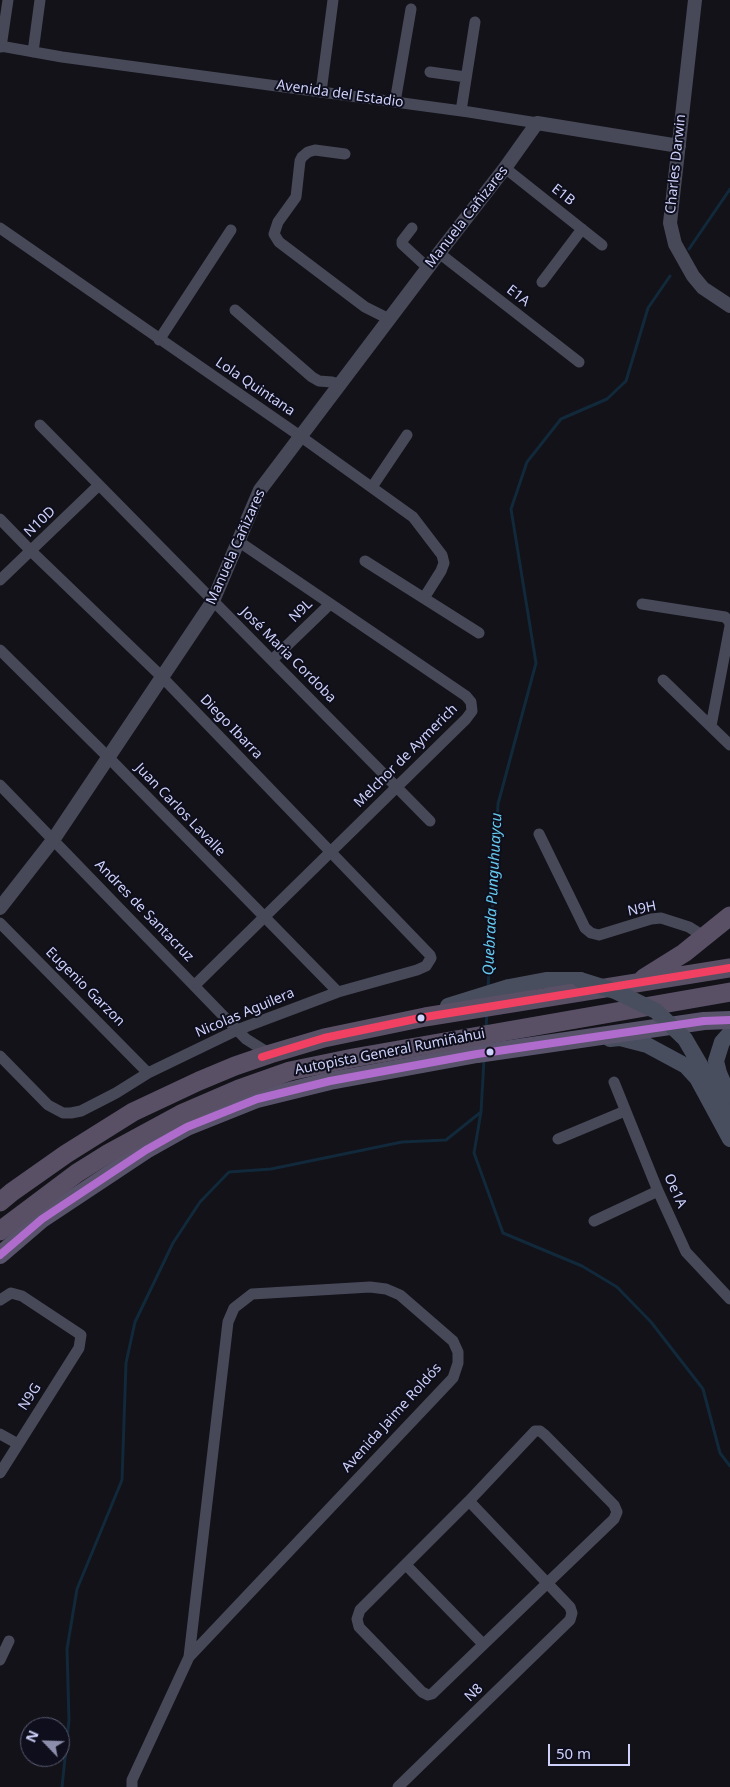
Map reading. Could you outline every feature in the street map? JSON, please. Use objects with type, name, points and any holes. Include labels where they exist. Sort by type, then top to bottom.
[{"type":"highway","points":[[637,982],[684,953],[730,916]]},
{"type":"highway","name":"Autopista General Rumiñahui","points":[[0,1202],[66,1154],[132,1112],[235,1066],[270,1054],[324,1038],[425,1017],[730,968]]},
{"type":"highway","name":"Autopista General Rumiñahui","points":[[0,1231],[77,1173],[108,1153],[181,1114],[239,1089],[290,1071],[352,1058],[485,1044],[730,992]]},
{"type":"main road","points":[[369,1028],[509,987],[546,980],[580,980],[615,990],[656,1011],[685,1039],[712,1085],[730,1124]]},
{"type":"main road","points":[[509,1049],[730,1020]]},
{"type":"main road","points":[[730,1033],[722,1042],[716,1061],[730,1098]]},
{"type":"main road","points":[[0,1255],[42,1219],[146,1150],[187,1127],[256,1099],[485,1044],[509,1049],[620,1038],[647,1045],[686,1066],[697,1078],[730,1139]]},
{"type":"street","points":[[0,46],[8,0]]},
{"type":"street","points":[[33,52],[40,0]]},
{"type":"street","points":[[321,92],[333,0]]},
{"type":"street","name":"Charles Darwin","points":[[695,0],[670,223],[675,244],[693,276],[704,288],[730,306]]},
{"type":"street","points":[[395,102],[412,9]]},
{"type":"street","points":[[461,111],[475,22]]},
{"type":"street","name":"Avenida del Estadio","points":[[0,46],[461,111],[679,146]]},
{"type":"street","points":[[430,72],[466,77]]},
{"type":"street","name":"Manuela Cañizares","points":[[0,908],[53,840],[214,601],[260,490],[505,168],[537,123]]},
{"type":"street","points":[[345,154],[315,150],[308,152],[302,157],[296,197],[278,222],[274,234],[279,242],[365,307],[389,319]]},
{"type":"street","name":"E1B","points":[[505,168],[602,245]]},
{"type":"street","name":"Lola Quintana","points":[[0,228],[300,436],[413,517],[442,555],[444,563],[424,598]]},
{"type":"street","points":[[412,228],[402,241],[402,244],[428,268]]},
{"type":"street","points":[[542,282],[582,229]]},
{"type":"street","points":[[159,340],[231,230]]},
{"type":"street","name":"E1A","points":[[439,253],[579,362]]},
{"type":"street","points":[[235,310],[312,377],[319,381],[339,384]]},
{"type":"street","name":"José Maria Cordoba","points":[[40,425],[430,821]]},
{"type":"street","points":[[372,487],[407,435]]},
{"type":"street","name":"N10D","points":[[0,580],[100,485]]},
{"type":"street","name":"Diego Ibarra","points":[[0,519],[162,677],[430,955],[429,962]]},
{"type":"street","name":"Melchor de Aymerich","points":[[195,985],[398,787],[470,715],[472,709],[471,702],[458,690],[238,541]]},
{"type":"street","points":[[365,561],[479,633]]},
{"type":"street","name":"N9L","points":[[272,660],[330,604]]},
{"type":"street","points":[[642,604],[725,617],[730,623],[711,726]]},
{"type":"street","name":"Juan Carlos Lavalle","points":[[0,650],[109,758],[338,992]]},
{"type":"street","points":[[663,680],[730,744]]},
{"type":"street","name":"Andres de Santacruz","points":[[0,785],[246,1039],[270,1054]]},
{"type":"street","name":"N9H","points":[[539,834],[585,928],[591,933],[599,935],[651,919],[661,918],[689,927],[704,937]]},
{"type":"street","name":"Eugenio Garzon","points":[[0,923],[148,1073]]},
{"type":"street","name":"Nicolas Aguilera","points":[[0,1056],[52,1107],[63,1113],[81,1111],[116,1093],[148,1073],[237,1030],[338,992],[417,970],[426,966],[429,962]]},
{"type":"street","name":"Oe1A","points":[[614,1082],[658,1191],[686,1252],[730,1299]]},
{"type":"street","points":[[558,1139],[625,1111]]},
{"type":"street","points":[[594,1220],[658,1191]]},
{"type":"street","name":"Avenida Jaime Roldós","points":[[132,1787],[132,1780],[189,1657],[228,1322],[234,1308],[252,1294],[370,1287],[386,1289],[400,1295],[453,1341],[458,1352],[458,1363],[453,1378],[189,1657]]},
{"type":"street","name":"N9G","points":[[0,1300],[11,1293],[22,1296],[81,1335],[80,1348],[0,1473]]},
{"type":"street","points":[[535,1431],[540,1431],[545,1435],[614,1505],[617,1512],[614,1518],[548,1582],[432,1694],[428,1695],[422,1692],[359,1626],[357,1618],[360,1610],[406,1565],[470,1501],[535,1431]]},
{"type":"street","points":[[0,1434],[18,1444]]},
{"type":"street","points":[[470,1501],[548,1582]]},
{"type":"street","points":[[406,1565],[483,1644]]},
{"type":"street","name":"N8","points":[[398,1787],[570,1620],[572,1614],[570,1607],[548,1582]]},
{"type":"street","points":[[0,1660],[9,1641]]},
{"type":"waterway","name":"Quebrada Punguhuaycu","points":[[689,249],[730,189]]},
{"type":"waterway","name":"Quebrada Punguhuaycu","points":[[488,989],[498,804],[536,663],[511,509],[527,462],[561,419],[607,399],[626,381],[648,308],[670,276]]},
{"type":"waterway","name":"Quebrada Punguhuaycu","points":[[486,1029],[487,1012]]},
{"type":"waterway","name":"Quebrada Punguhuaycu","points":[[484,1060],[481,1112],[474,1153],[503,1233],[582,1266],[617,1287],[651,1322],[703,1389],[720,1453],[730,1466]]},
{"type":"waterway","points":[[62,1787],[69,1720],[67,1649],[77,1589],[122,1480],[126,1363],[135,1322],[173,1243],[200,1202],[229,1172],[271,1169],[402,1142],[446,1140],[481,1112]]},
{"type":"transit line","points":[[262,1057],[324,1038],[425,1017],[730,968]]},
{"type":"transit line","points":[[0,1255],[42,1219],[146,1150],[187,1127],[257,1099],[330,1081],[477,1054],[704,1021],[730,1020]]}]
